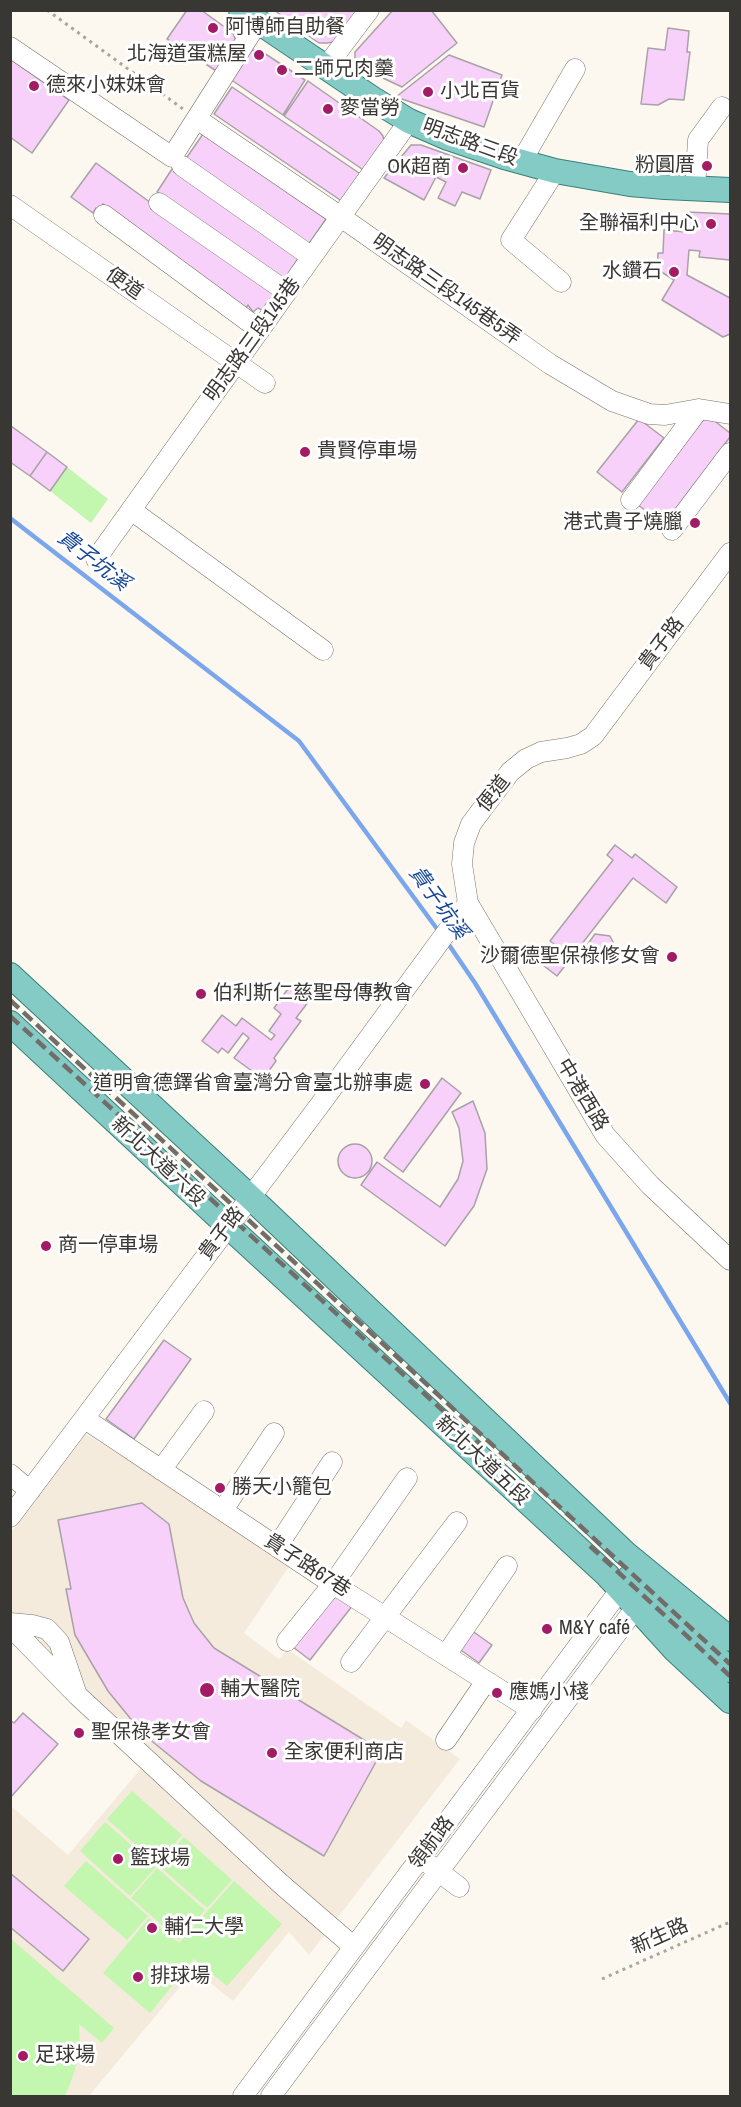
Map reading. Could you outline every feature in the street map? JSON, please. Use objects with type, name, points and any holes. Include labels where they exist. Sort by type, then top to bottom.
[{"type":"main road","name":"明志路三段","points":[[250,16],[409,121],[448,138],[555,171],[630,184],[730,190]]},
{"type":"main road","name":"新北大道六段","points":[[10,975],[250,1197]]},
{"type":"main road","name":"新北大道六段","points":[[10,1023],[228,1226]]},
{"type":"main road","name":"新北大道五段","points":[[250,1197],[625,1553],[730,1639]]},
{"type":"main road","name":"新北大道五段","points":[[228,1226],[623,1587],[730,1670]]},
{"type":"main road","points":[[623,1587],[625,1553]]},
{"type":"main road","name":"新北大道五段","points":[[623,1587],[669,1644],[730,1701]]},
{"type":"street","points":[[326,67],[369,10]]},
{"type":"street","points":[[177,161],[196,119],[250,16]]},
{"type":"street","points":[[10,47],[312,257]]},
{"type":"street","points":[[521,162],[575,69]]},
{"type":"street","points":[[695,189],[698,140],[722,107]]},
{"type":"street","name":"明志路三段145巷5弄","points":[[196,119],[341,217],[550,364],[612,401],[649,414],[665,415],[699,409],[730,414]]},
{"type":"street","name":"明志路三段145巷","points":[[96,559],[409,121]]},
{"type":"street","points":[[555,171],[512,240],[561,282]]},
{"type":"street","points":[[159,203],[287,292]]},
{"type":"street","name":"便道","points":[[10,205],[265,383]]},
{"type":"street","points":[[104,215],[260,330]]},
{"type":"street","points":[[631,500],[699,409]]},
{"type":"street","points":[[672,530],[730,453]]},
{"type":"street","points":[[131,510],[323,650]]},
{"type":"street","name":"貴子路","points":[[593,736],[730,553]]},
{"type":"street","name":"便道","points":[[468,903],[462,864],[464,843],[471,824],[510,772],[526,759],[541,752],[581,744],[593,736]]},
{"type":"street","name":"貴子路","points":[[10,1517],[468,903]]},
{"type":"street","name":"中港西路","points":[[468,903],[605,1135],[650,1185],[730,1260]]},
{"type":"street","points":[[161,1470],[204,1411]]},
{"type":"street","name":"貴子路67巷","points":[[85,1419],[333,1584],[532,1710]]},
{"type":"street","points":[[223,1510],[274,1433]]},
{"type":"street","points":[[277,1547],[332,1462]]},
{"type":"street","points":[[10,1474],[30,1491]]},
{"type":"street","points":[[287,1641],[333,1584],[407,1478]]},
{"type":"street","points":[[351,1662],[457,1522]]},
{"type":"street","points":[[446,1655],[507,1566]]},
{"type":"street","name":"領航路","points":[[243,2097],[623,1587]]},
{"type":"street","name":"領航路","points":[[271,2097],[439,1872],[623,1587]]},
{"type":"street","points":[[10,1625],[77,1695],[282,1884],[354,1947]]},
{"type":"street","points":[[446,1740],[486,1681]]},
{"type":"street","points":[[420,1858],[459,1887]]},
{"type":"path","points":[[46,10],[196,119]]},
{"type":"path","name":"新生路","points":[[602,1979],[730,1922]]},
{"type":"shaded area","name":"輔大醫院","points":[[86,1434],[292,1562],[244,1633],[279,1659],[287,1649],[401,1728],[406,1720],[460,1759],[309,1955],[289,1932],[233,2001],[194,1970],[89,2096],[11,2096],[11,1806],[68,1855],[143,1766],[11,1630],[10,1533]]},
{"type":"green space","points":[[67,467],[108,499],[91,523],[50,491]]},
{"type":"green space","name":"籃球場","points":[[132,1791],[182,1835],[157,1864],[107,1819]]},
{"type":"green space","name":"籃球場","points":[[105,1822],[156,1867],[130,1896],[80,1851]]},
{"type":"green space","name":"籃球場","points":[[184,1837],[232,1880],[207,1908],[159,1866]]},
{"type":"green space","points":[[86,1861],[148,1916],[127,1940],[64,1886]]},
{"type":"green space","name":"籃球場","points":[[157,1868],[205,1910],[179,1940],[131,1898]]},
{"type":"green space","points":[[234,1881],[282,1924],[227,1986],[194,1959],[150,2013],[103,1973],[149,1918],[179,1943]]},
{"type":"green space","points":[[11,1939],[114,2028],[102,2043],[79,2024],[80,2047],[74,2073],[65,2096],[11,2096]]},
{"type":"building","points":[[187,10],[201,10],[233,33],[236,41],[218,72],[167,39]]},
{"type":"building","points":[[274,10],[360,10],[344,32],[333,42],[319,43]]},
{"type":"building","points":[[393,10],[431,10],[457,43],[402,87],[355,65],[355,52]]},
{"type":"building","points":[[668,28],[689,31],[687,52],[690,52],[684,100],[669,99],[658,105],[641,104],[648,48],[665,50]]},
{"type":"building","points":[[252,50],[261,51],[305,80],[283,115],[230,79],[247,53]]},
{"type":"building","points":[[449,55],[502,75],[484,127],[396,97]]},
{"type":"building","points":[[10,59],[69,100],[32,153],[10,137]]},
{"type":"building","points":[[308,81],[383,136],[384,141],[365,171],[284,116]]},
{"type":"building","points":[[232,87],[362,175],[343,202],[214,114]]},
{"type":"building","points":[[203,134],[326,219],[308,245],[185,160]]},
{"type":"building","points":[[411,145],[421,145],[491,170],[480,199],[462,192],[455,206],[438,198],[446,182],[436,177],[424,200],[384,178]]},
{"type":"building","points":[[96,163],[275,293],[262,310],[258,308],[253,312],[248,305],[246,308],[103,204],[99,211],[96,208],[93,213],[71,197]]},
{"type":"building","points":[[174,166],[301,254],[284,280],[157,192]]},
{"type":"building","name":"水鑽石","points":[[687,212],[730,214],[730,260],[699,257],[700,251],[689,250],[687,275],[730,298],[730,334],[723,337],[662,300],[674,280],[657,269],[658,253],[663,253],[664,230],[686,232]]},
{"type":"building","points":[[707,415],[730,433],[730,437],[664,524],[638,505]]},
{"type":"building","points":[[639,419],[664,438],[622,492],[597,472]]},
{"type":"building","points":[[11,426],[47,452],[30,476],[10,462]]},
{"type":"building","points":[[47,452],[67,467],[50,491],[30,476]]},
{"type":"building","points":[[615,845],[632,858],[635,854],[677,887],[666,903],[633,878],[557,976],[544,966],[558,947],[550,941],[613,860],[607,855]]},
{"type":"building","points":[[595,934],[610,936],[618,952],[607,965],[592,963],[585,948]]},
{"type":"building","points":[[290,986],[309,1001],[296,1018],[301,1021],[274,1058],[276,1061],[263,1079],[234,1058],[249,1038],[243,1033],[228,1053],[222,1048],[218,1053],[202,1041],[222,1015],[236,1026],[242,1018],[271,1040],[275,1035],[269,1031],[281,1014],[274,1008]]},
{"type":"building","points":[[442,1078],[461,1093],[403,1172],[384,1158]]},
{"type":"building","points":[[473,1101],[485,1133],[487,1169],[474,1206],[445,1246],[361,1185],[377,1162],[440,1207],[458,1179],[463,1161],[459,1128],[452,1112]]},
{"type":"building","points":[[355,1144],[367,1149],[372,1161],[367,1173],[355,1178],[343,1173],[338,1161],[343,1149]]},
{"type":"building","points":[[164,1340],[191,1359],[134,1439],[106,1419]]},
{"type":"building","points":[[142,1503],[169,1524],[183,1598],[194,1623],[214,1648],[382,1751],[324,1856],[201,1781],[143,1734],[108,1691],[75,1635],[66,1589],[71,1589],[58,1520]]},
{"type":"building","points":[[331,1588],[353,1605],[310,1660],[289,1644]]},
{"type":"building","points":[[471,1630],[492,1645],[479,1663],[458,1648]]},
{"type":"building","points":[[23,1713],[58,1744],[10,1798],[10,1720],[14,1723]]},
{"type":"building","points":[[10,1873],[89,1939],[63,1971],[10,1927]]},
{"type":"waterway","name":"貴子坑溪","points":[[10,518],[299,741],[440,933]]},
{"type":"waterway","name":"貴子坑溪","points":[[447,942],[475,983],[730,1403]]},
{"type":"railway","points":[[10,1000],[730,1664]]},
{"type":"railway","points":[[10,1016],[497,1460]]},
{"type":"railway","points":[[590,1546],[730,1676]]},
{"type":"place","name":"阿博師自助餐","points":[[213,28]]},
{"type":"place","name":"北海道蛋糕屋","points":[[259,55]]},
{"type":"place","name":"二師兄肉羹","points":[[282,70]]},
{"type":"place","name":"德來小妹妹會","points":[[34,86]]},
{"type":"place","name":"小北百貨","points":[[428,92]]},
{"type":"place","name":"麥當勞","points":[[328,109]]},
{"type":"place","name":"粉圓厝","points":[[707,166]]},
{"type":"place","name":"OK超商","points":[[463,168]]},
{"type":"place","name":"全聯福利中心","points":[[711,224]]},
{"type":"place","name":"水鑽石","points":[[674,272]]},
{"type":"place","name":"貴賢停車場","points":[[305,452]]},
{"type":"place","name":"港式貴子燒臘","points":[[695,523]]},
{"type":"place","name":"沙爾德聖保祿修女會","points":[[672,957]]},
{"type":"place","name":"伯利斯仁慈聖母傳教會","points":[[201,994]]},
{"type":"place","name":"道明會德鐸省會臺灣分會臺北辦事處","points":[[425,1084]]},
{"type":"place","name":"商一停車場","points":[[46,1246]]},
{"type":"place","name":"勝天小籠包","points":[[220,1488]]},
{"type":"place","name":"M&Y café","points":[[547,1629]]},
{"type":"place","name":"輔大醫院","points":[[207,1690]]},
{"type":"place","name":"應媽小棧","points":[[497,1693]]},
{"type":"place","name":"聖保祿孝女會","points":[[79,1733]]},
{"type":"place","name":"全家便利商店","points":[[272,1753]]},
{"type":"place","name":"籃球場","points":[[118,1859]]},
{"type":"place","name":"輔仁大學","points":[[152,1928]]},
{"type":"place","name":"排球場","points":[[138,1977]]},
{"type":"place","name":"足球場","points":[[23,2056]]}]
